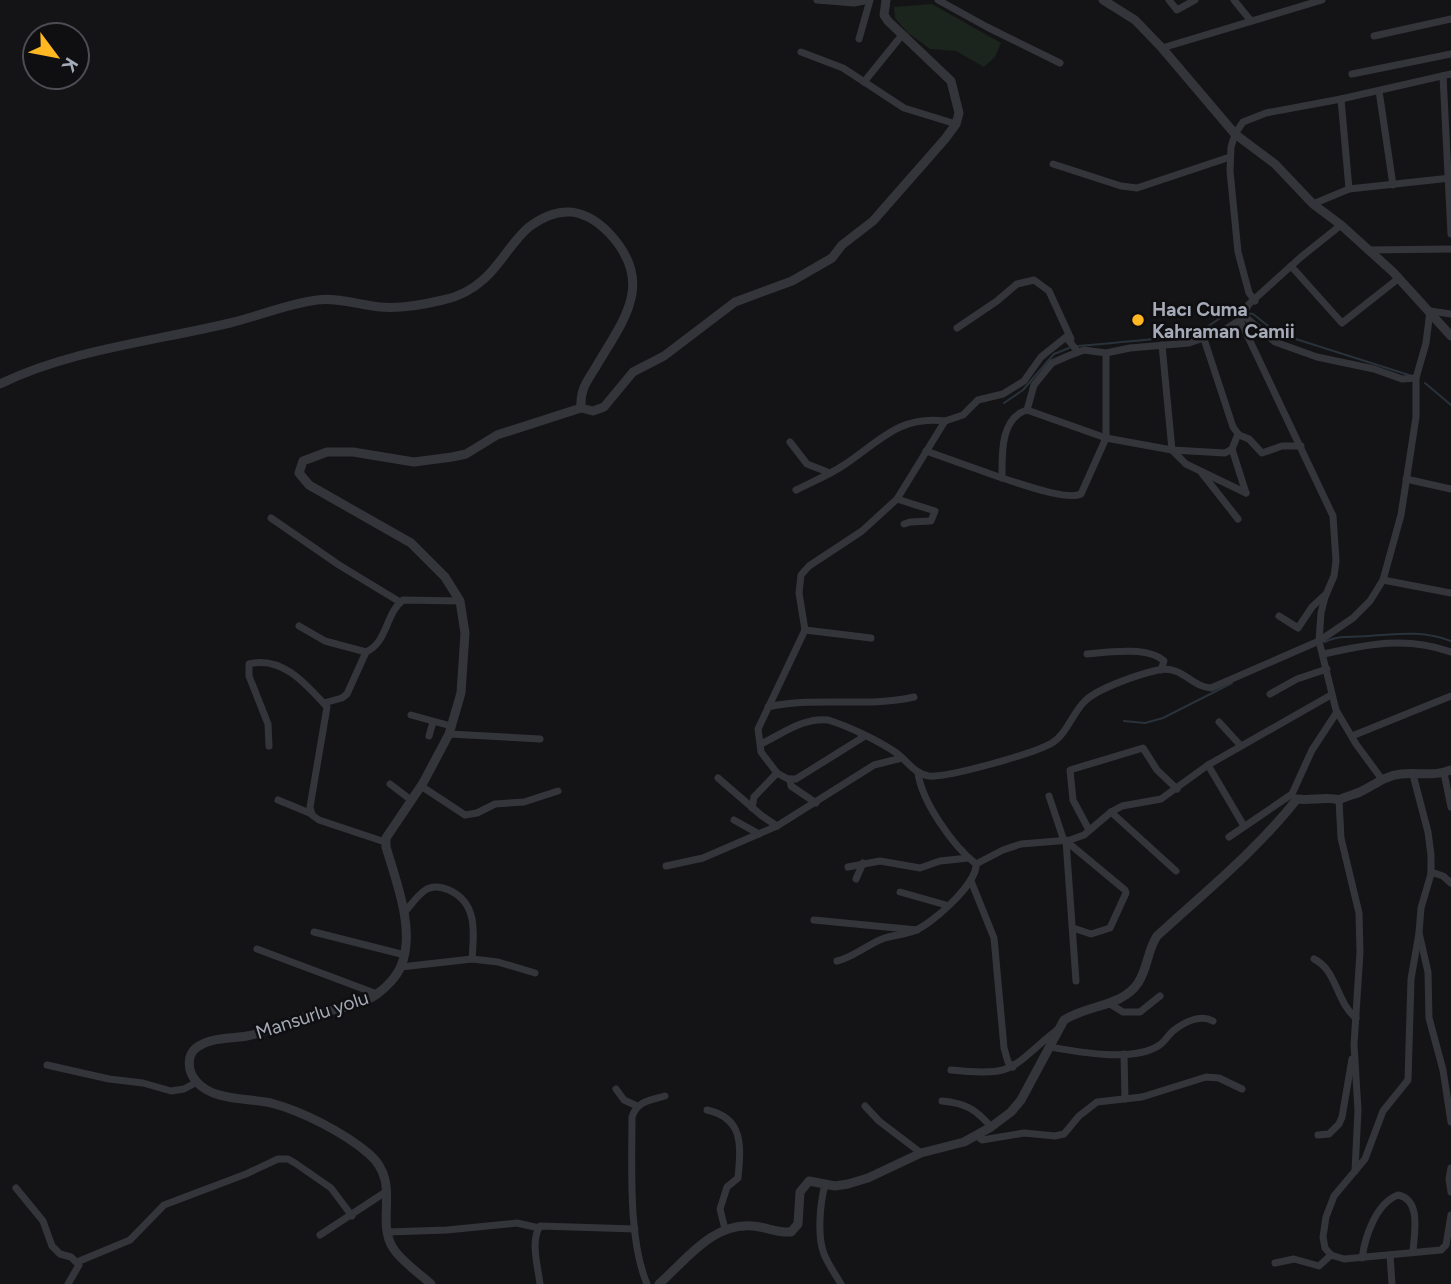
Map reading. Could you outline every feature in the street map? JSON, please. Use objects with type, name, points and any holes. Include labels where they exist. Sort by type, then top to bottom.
[{"type":"street","points":[[817,0],[854,3],[870,0],[859,39]]},
{"type":"street","points":[[278,800],[319,820],[385,842],[421,786],[450,730],[461,693],[465,633],[460,601],[445,577],[411,542],[309,485],[299,473],[303,461],[327,452],[353,452],[414,462],[452,457],[466,454],[497,435],[581,408],[593,411],[604,407],[633,372],[664,356],[736,302],[792,281],[832,258],[842,245],[873,221],[945,139],[956,124],[959,113],[951,81],[884,15],[886,0]]},
{"type":"street","points":[[938,0],[1060,63]]},
{"type":"street","points":[[1103,0],[1135,20],[1235,134],[1275,164],[1313,204],[1341,225],[1399,278],[1451,336]]},
{"type":"street","points":[[1169,0],[1177,10],[1195,0]]},
{"type":"street","points":[[1234,0],[1251,21]]},
{"type":"street","points":[[1162,48],[1322,0]]},
{"type":"street","points":[[1374,36],[1451,19]]},
{"type":"street","points":[[864,82],[902,34]]},
{"type":"street","points":[[800,52],[843,68],[904,107],[956,124]]},
{"type":"street","points":[[1352,74],[1451,54]]},
{"type":"street","points":[[1255,301],[1248,293],[1238,252],[1230,157],[1235,134],[1243,122],[1266,113],[1447,75],[1451,234]]},
{"type":"street","points":[[1379,91],[1393,185]]},
{"type":"street","points":[[1341,99],[1349,189]]},
{"type":"street","points":[[1053,164],[1121,186],[1137,188],[1230,157]]},
{"type":"street","points":[[1313,204],[1349,189],[1450,178]]},
{"type":"street","points":[[0,384],[26,372],[83,356],[320,299],[382,307],[420,305],[457,297],[485,278],[529,228],[547,217],[568,210],[590,217],[608,232],[626,255],[634,283],[632,300],[621,324],[580,393],[581,408]]},
{"type":"street","points":[[1027,410],[1034,385],[1052,363],[1076,349],[1106,353],[1205,339],[1221,332],[1243,315],[1291,266],[1341,225]]},
{"type":"street","points":[[1368,250],[1451,249]]},
{"type":"street","points":[[1291,266],[1342,323],[1399,278]]},
{"type":"street","points":[[957,328],[1017,284],[1034,281],[1049,291],[1076,349]]},
{"type":"street","points":[[1430,311],[1451,314]]},
{"type":"street","points":[[761,744],[805,721],[818,718],[838,723],[865,736],[902,758],[918,773],[929,776],[950,775],[1052,743],[1083,702],[1093,694],[1161,670],[1187,674],[1196,684],[1211,688],[1320,642],[1353,618],[1370,601],[1383,580],[1401,515],[1416,417],[1416,378],[1426,343],[1430,311]]},
{"type":"street","points":[[1243,315],[1276,342],[1317,357],[1374,369],[1402,379],[1416,378]]},
{"type":"street","points":[[1243,315],[1332,516],[1336,561],[1334,576],[1321,612],[1320,642],[1331,695],[1338,712],[1381,778]]},
{"type":"street","points":[[796,490],[830,473],[895,429],[927,419],[945,421],[963,415],[978,400],[1003,394],[1024,381],[1041,357],[1066,337],[1076,349]]},
{"type":"street","points":[[1205,339],[1233,428],[1238,434],[1249,439],[1262,453],[1282,446],[1301,446]]},
{"type":"street","points":[[1162,345],[1172,450],[1186,464],[1246,493],[1232,449]]},
{"type":"street","points":[[926,451],[1002,478],[1059,494],[1078,496],[1106,438],[1106,353]]},
{"type":"street","points":[[1002,478],[1002,462],[1010,421],[1027,410],[1106,438],[1172,450],[1225,453],[1232,449],[1238,434]]},
{"type":"street","points":[[865,736],[803,776],[790,779],[777,773],[761,752],[758,729],[805,630],[799,593],[801,575],[809,566],[862,531],[897,499],[945,421]]},
{"type":"street","points":[[790,442],[807,464],[830,473]]},
{"type":"street","points":[[1201,471],[1238,519]]},
{"type":"street","points":[[1406,479],[1451,489]]},
{"type":"street","points":[[897,499],[935,511],[931,521],[904,524]]},
{"type":"street","points":[[271,518],[339,565],[400,602]]},
{"type":"street","points":[[1383,580],[1451,593]]},
{"type":"street","points":[[1279,615],[1298,628],[1312,607],[1327,593]]},
{"type":"street","points":[[324,703],[347,694],[366,652],[379,642],[400,602],[406,599],[460,601]]},
{"type":"street","points":[[299,626],[325,640],[366,652]]},
{"type":"street","points":[[805,630],[871,638]]},
{"type":"street","points":[[1324,654],[1386,642],[1432,645],[1451,652]]},
{"type":"street","points":[[1087,654],[1133,651],[1159,656],[1164,661],[1161,670]]},
{"type":"street","points":[[269,746],[268,724],[249,676],[249,664],[262,660],[298,675],[327,707],[310,807],[312,815]]},
{"type":"street","points":[[1270,694],[1297,679],[1327,669]]},
{"type":"street","points":[[976,864],[1021,844],[1065,841],[1084,835],[1122,806],[1161,799],[1208,765],[1331,695]]},
{"type":"street","points":[[768,707],[793,701],[859,704],[891,702],[914,696]]},
{"type":"street","points":[[1352,736],[1451,696]]},
{"type":"street","points":[[951,1070],[986,1074],[1013,1067],[1021,1063],[1074,1013],[1110,1004],[1127,994],[1138,983],[1150,947],[1157,936],[1228,874],[1294,797],[1312,750],[1338,712]]},
{"type":"street","points":[[411,715],[450,730],[540,738]]},
{"type":"street","points":[[429,736],[433,722]]},
{"type":"street","points":[[1219,722],[1241,747]]},
{"type":"street","points":[[1089,830],[1073,800],[1070,770],[1143,748],[1157,770],[1177,789]]},
{"type":"street","points":[[666,866],[704,858],[777,826],[874,765],[902,758]]},
{"type":"street","points":[[1208,765],[1244,826]]},
{"type":"street","points":[[1229,837],[1294,797],[1312,801],[1333,797],[1339,800],[1358,793],[1381,778],[1406,773],[1413,775],[1448,771],[1451,807]]},
{"type":"street","points":[[752,808],[754,797],[777,773]]},
{"type":"street","points":[[918,773],[919,783],[928,802],[969,859],[976,864]]},
{"type":"street","points":[[1413,775],[1428,832],[1431,872],[1419,920],[1411,979],[1409,1074],[1406,1084],[1383,1111],[1365,1158],[1329,1205],[1323,1237],[1325,1248],[1331,1255],[1344,1259],[1443,1249],[1449,1234],[1451,1215]]},
{"type":"street","points":[[718,778],[777,826]]},
{"type":"street","points":[[790,779],[792,786],[816,803]]},
{"type":"street","points":[[390,784],[411,800]]},
{"type":"street","points":[[421,786],[465,815],[477,813],[495,804],[520,802],[558,791]]},
{"type":"street","points":[[1049,796],[1065,841],[1076,981]]},
{"type":"street","points":[[1318,1135],[1329,1134],[1341,1121],[1356,1018],[1360,952],[1359,913],[1343,849],[1339,800]]},
{"type":"street","points":[[1111,812],[1176,871]]},
{"type":"street","points":[[734,820],[759,834]]},
{"type":"street","points":[[1065,841],[1125,890],[1110,928],[1091,934],[1073,928]]},
{"type":"street","name":"Mansurlu yolu","points":[[197,1082],[191,1074],[189,1060],[191,1053],[204,1043],[259,1034],[304,1017],[365,1000],[377,994],[395,976],[405,955],[407,938],[404,913],[385,842]]},
{"type":"street","points":[[848,867],[880,861],[920,868],[940,861],[969,859]]},
{"type":"street","points":[[856,879],[863,863]]},
{"type":"street","points":[[837,961],[884,938],[917,930],[937,916],[960,894],[971,881],[976,864]]},
{"type":"street","points":[[1431,872],[1443,876],[1451,883]]},
{"type":"street","points":[[971,881],[994,938],[1004,1048],[1007,1062],[1013,1067]]},
{"type":"street","points":[[404,913],[420,894],[433,887],[456,894],[471,912],[474,929],[472,959]]},
{"type":"street","points":[[900,892],[946,905]]},
{"type":"street","points":[[814,920],[917,930]]},
{"type":"street","points":[[314,932],[405,955]]},
{"type":"street","points":[[1419,933],[1427,965],[1429,1018],[1443,1070],[1451,1122]]},
{"type":"street","points":[[257,949],[377,994]]},
{"type":"street","points":[[401,967],[472,959],[498,962],[535,973]]},
{"type":"street","points":[[1314,959],[1328,969],[1344,1006],[1356,1018]]},
{"type":"street","points":[[1110,1004],[1123,1012],[1140,1012],[1160,996]]},
{"type":"street","points":[[1050,1047],[1096,1053],[1124,1054],[1146,1051],[1159,1046],[1174,1030],[1199,1017],[1207,1017],[1213,1021]]},
{"type":"street","points":[[659,1284],[700,1244],[725,1229],[753,1226],[791,1232],[798,1224],[800,1192],[809,1181],[825,1185],[848,1184],[868,1178],[921,1153],[964,1142],[991,1127],[1011,1112],[1021,1100],[1057,1030]]},
{"type":"street","points":[[1354,1045],[1358,1097],[1354,1171]]},
{"type":"street","points":[[1124,1054],[1125,1099]]},
{"type":"street","points":[[47,1065],[109,1079],[144,1083],[172,1091],[184,1089],[197,1082],[208,1091],[271,1104],[304,1115],[347,1138],[370,1154],[386,1179],[388,1233],[394,1249],[431,1284]]},
{"type":"street","points":[[976,1136],[982,1140],[1024,1133],[1055,1136],[1064,1134],[1079,1116],[1097,1102],[1142,1097],[1206,1077],[1219,1078],[1242,1089]]},
{"type":"street","points":[[616,1089],[624,1100],[637,1106],[665,1096]]},
{"type":"street","points":[[942,1101],[962,1103],[974,1108],[991,1127]]},
{"type":"street","points":[[637,1106],[632,1117],[635,1229],[647,1284]]},
{"type":"street","points":[[865,1106],[878,1121],[921,1153]]},
{"type":"street","points":[[707,1110],[730,1119],[740,1151],[738,1178],[727,1187],[720,1209],[725,1229]]},
{"type":"street","points":[[77,1262],[130,1240],[164,1205],[246,1174],[278,1158],[288,1159],[331,1188],[352,1216]]},
{"type":"street","points":[[1451,1168],[1451,1192]]},
{"type":"street","points":[[825,1185],[820,1207],[820,1242],[823,1253],[841,1284]]},
{"type":"street","points":[[16,1188],[43,1221],[52,1246],[77,1262],[79,1269],[68,1284]]},
{"type":"street","points":[[320,1235],[387,1191]]},
{"type":"street","points":[[1363,1258],[1365,1242],[1373,1223],[1386,1202],[1398,1195],[1408,1200],[1414,1211],[1413,1252]]},
{"type":"street","points":[[388,1233],[517,1223],[539,1228]]},
{"type":"street","points":[[540,1284],[535,1246],[539,1228],[545,1224],[635,1229]]},
{"type":"street","points":[[1275,1263],[1294,1259],[1319,1266],[1331,1255]]},
{"type":"street","points":[[1390,1255],[1392,1284]]},
{"type":"shaded area","points":[[932,4],[1001,43],[995,57],[984,67],[956,51],[930,49],[908,33],[895,18],[894,7]]},
{"type":"waterway","points":[[1078,346],[1182,334],[1203,329],[1229,313],[1241,312]]},
{"type":"waterway","points":[[1246,313],[1253,314],[1277,333],[1412,376]]},
{"type":"waterway","points":[[1004,403],[1023,390],[1054,354],[1069,348]]},
{"type":"waterway","points":[[1425,383],[1451,405]]},
{"type":"waterway","points":[[1325,642],[1341,637],[1410,634],[1430,635],[1451,641]]},
{"type":"waterway","points":[[1124,721],[1145,723],[1163,718],[1232,683]]},
{"type":"place","name":"Hacı Cuma Kahraman Camii","points":[[1138,320]]}]
